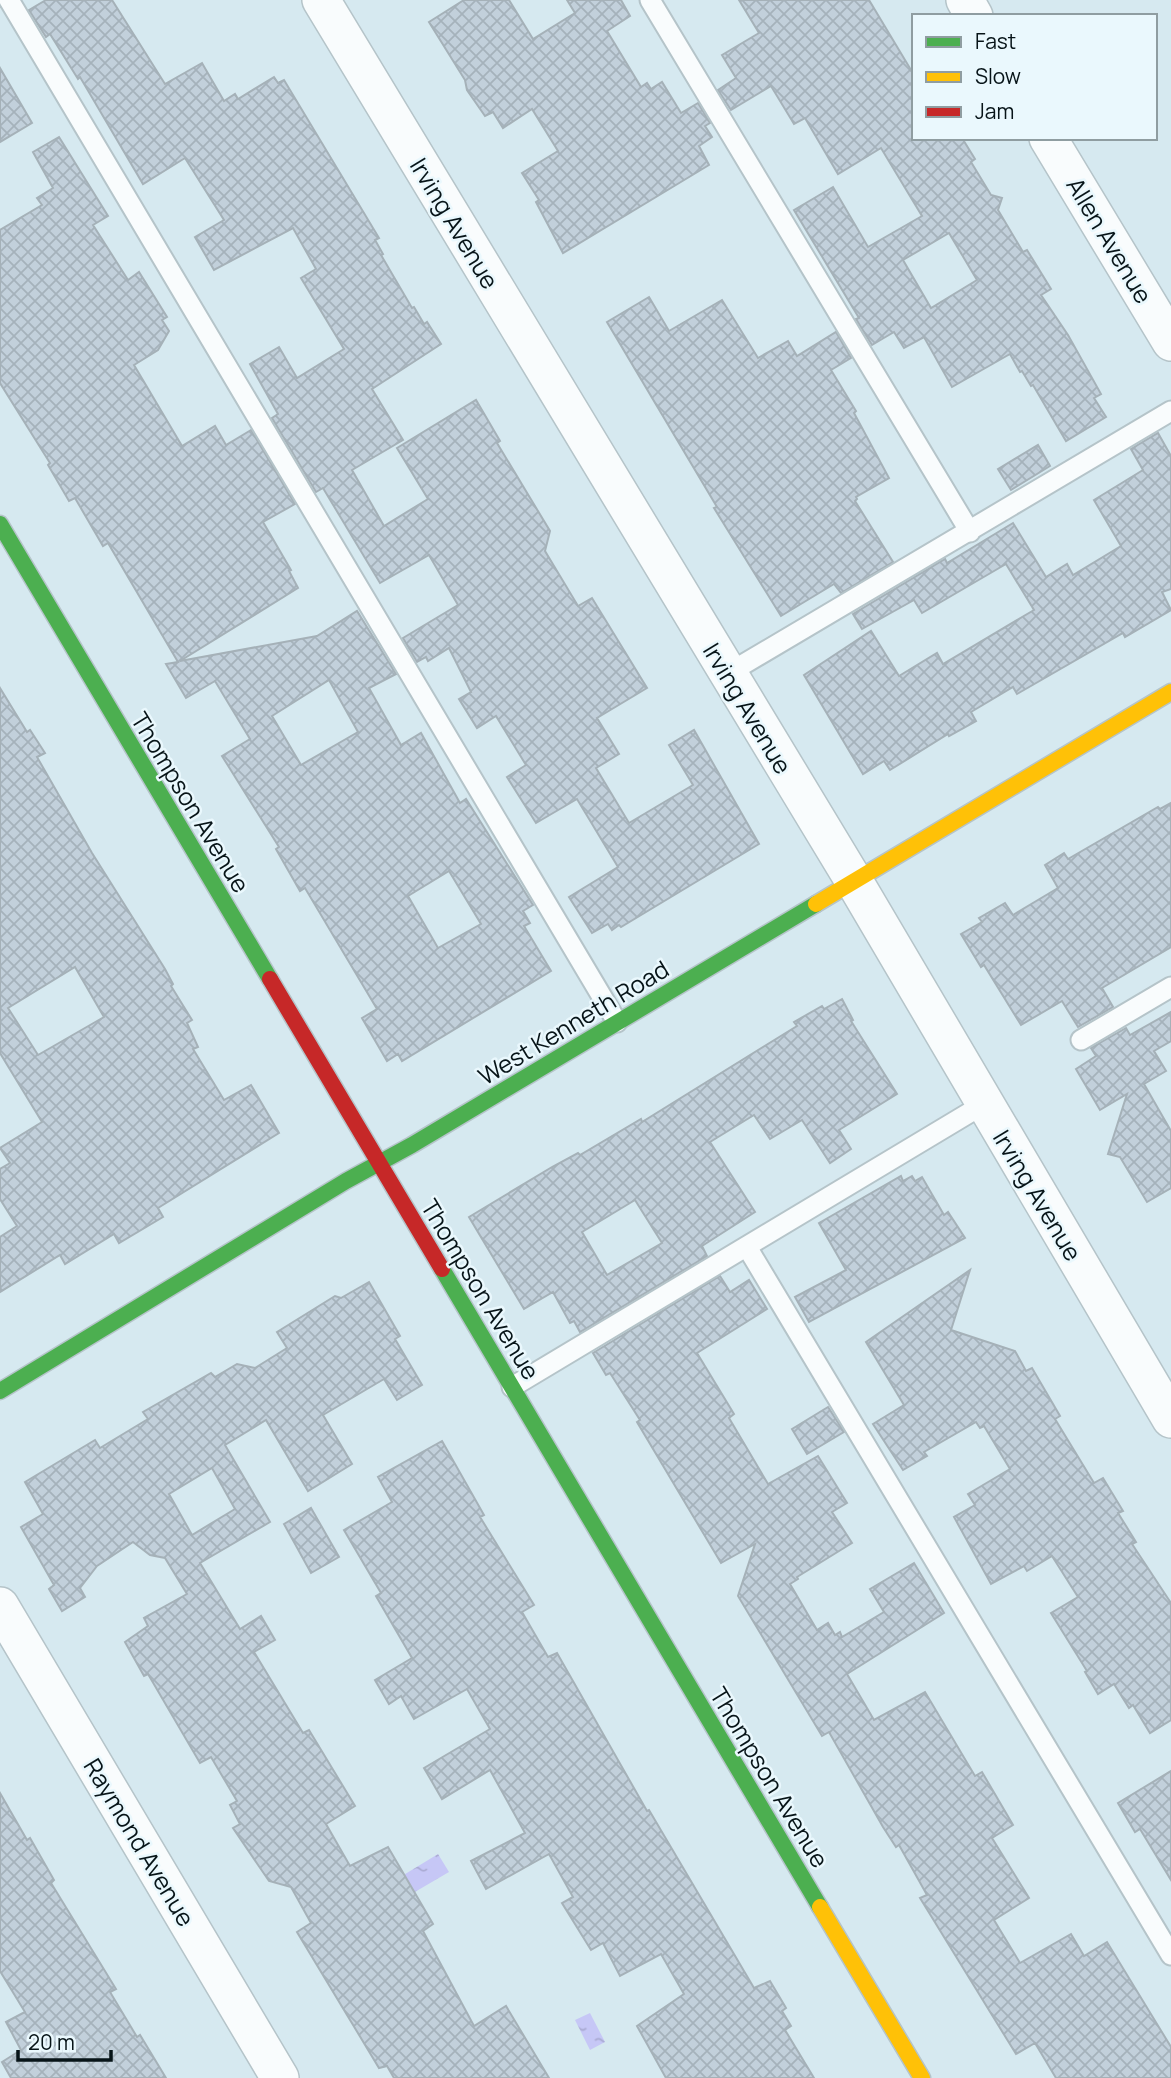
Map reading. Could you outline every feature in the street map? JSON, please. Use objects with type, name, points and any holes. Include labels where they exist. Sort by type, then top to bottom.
[{"type":"street","name":"Irving Avenue","points":[[321,0],[854,881],[1171,1419]]},
{"type":"street","name":"Allen Avenue","points":[[1049,140],[1171,342]]},
{"type":"street","name":"Thompson Avenue","points":[[0,524],[922,2078]]},
{"type":"street","name":"West Kenneth Road","points":[[0,1391],[379,1162],[412,1145],[1171,692]]},
{"type":"street","name":"Raymond Avenue","points":[[0,1606],[280,2078]]},
{"type":"lane","points":[[9,0],[617,1022]]},
{"type":"lane","points":[[650,0],[970,532]]},
{"type":"lane","points":[[727,674],[1171,411]]},
{"type":"lane","points":[[1081,1040],[1171,986]]},
{"type":"lane","points":[[512,1387],[984,1104]]},
{"type":"lane","points":[[747,1247],[1171,1955]]},
{"type":"water","points":[[438,1854],[449,1872],[408,1896],[397,1879]]},
{"type":"water","points":[[590,2013],[605,2042],[590,2050],[575,2020]]},
{"type":"building","points":[[46,0],[112,0],[165,84],[202,63],[224,101],[235,94],[238,99],[274,77],[278,83],[284,80],[379,238],[375,240],[383,254],[381,255],[412,308],[414,307],[424,324],[427,322],[441,344],[372,389],[403,440],[352,470],[384,526],[428,499],[397,448],[476,400],[500,441],[497,443],[550,531],[545,551],[578,606],[592,598],[647,688],[597,718],[619,754],[596,768],[629,823],[693,785],[669,745],[694,730],[759,844],[621,927],[619,925],[612,930],[608,924],[592,933],[569,897],[618,867],[577,799],[536,823],[507,777],[526,765],[496,716],[477,728],[459,699],[471,692],[449,648],[428,661],[426,657],[417,662],[403,638],[458,605],[429,555],[380,583],[323,488],[316,492],[272,418],[278,414],[250,364],[279,347],[297,378],[344,349],[301,278],[316,269],[293,228],[214,270],[195,237],[224,220],[185,158],[143,184],[80,77],[78,79],[50,34],[46,37],[29,10]]},
{"type":"building","points":[[464,0],[509,0],[533,39],[575,13],[567,0],[621,0],[630,16],[607,31],[641,87],[647,83],[651,89],[662,82],[681,113],[698,103],[710,123],[705,126],[712,137],[699,146],[709,165],[563,253],[536,202],[539,200],[522,173],[558,151],[532,109],[503,128],[493,112],[485,116],[467,90],[465,80],[429,22]]},
{"type":"building","points":[[739,0],[869,0],[912,72],[912,140],[963,140],[975,159],[971,162],[991,195],[1002,198],[998,210],[1023,252],[1027,250],[1051,289],[1041,295],[1068,335],[1101,394],[1094,398],[1106,417],[1066,441],[1033,385],[1031,386],[1022,371],[1020,372],[1010,354],[952,387],[924,337],[904,348],[894,332],[872,345],[856,319],[859,318],[794,210],[833,187],[868,247],[922,216],[881,148],[838,174],[805,118],[794,124],[771,86],[731,110],[718,90],[736,78],[722,55],[759,33]],"holes":[[[949,233],[977,280],[931,308],[903,260]]]},
{"type":"building","points":[[0,68],[32,123],[0,142]]},
{"type":"building","points":[[59,137],[108,216],[93,225],[128,280],[139,272],[167,317],[162,320],[169,331],[158,350],[134,365],[182,446],[215,426],[226,445],[251,430],[295,504],[263,522],[291,570],[289,571],[298,588],[180,661],[317,636],[357,611],[396,674],[369,688],[401,745],[421,733],[460,803],[466,799],[533,905],[523,911],[530,923],[524,926],[551,971],[402,1061],[398,1054],[387,1061],[362,1018],[377,1009],[305,888],[300,891],[276,849],[279,847],[222,756],[250,739],[215,681],[186,698],[166,664],[178,662],[108,543],[103,546],[75,498],[69,501],[48,465],[50,463],[0,383],[0,230],[42,205],[37,198],[53,188],[33,152]],"holes":[[[329,680],[358,732],[301,765],[272,716]],[[449,871],[481,924],[438,948],[408,896]]]},
{"type":"building","points":[[649,297],[669,331],[722,300],[758,358],[788,341],[797,356],[836,332],[851,358],[831,370],[856,411],[854,413],[889,478],[856,497],[855,501],[893,562],[841,593],[834,584],[781,616],[714,508],[717,507],[607,322]]},
{"type":"building","points":[[1158,433],[1171,456],[1171,589],[1162,592],[1171,610],[1125,637],[1123,633],[1017,694],[1013,687],[971,712],[976,721],[949,736],[948,734],[890,770],[884,761],[863,774],[804,675],[871,631],[899,676],[937,653],[943,664],[1034,610],[1006,564],[922,613],[914,600],[862,629],[853,614],[945,559],[947,563],[1013,523],[1046,577],[1067,564],[1073,575],[1121,546],[1094,500],[1143,470],[1131,449]]},
{"type":"building","points":[[1038,445],[1050,466],[1011,490],[998,469]]},
{"type":"building","points":[[0,688],[27,732],[30,730],[45,753],[37,757],[92,853],[165,969],[173,984],[171,986],[192,1020],[187,1023],[198,1047],[193,1049],[224,1100],[251,1085],[279,1133],[158,1208],[163,1217],[119,1243],[114,1234],[65,1264],[60,1255],[0,1292],[0,1237],[17,1226],[0,1199],[0,1169],[10,1163],[0,1148],[42,1122],[0,1053]],"holes":[[[75,967],[104,1017],[38,1055],[8,1008]]]},
{"type":"building","points":[[1171,803],[1171,947],[1102,988],[1113,1007],[1078,1027],[1062,1001],[1021,1025],[984,965],[981,967],[961,934],[982,922],[979,918],[1005,903],[1013,915],[1058,888],[1045,865],[1064,853],[1068,859],[1158,807],[1160,809]]},
{"type":"building","points":[[842,999],[853,1020],[851,1021],[897,1094],[839,1130],[851,1149],[830,1163],[802,1120],[770,1139],[754,1115],[710,1142],[755,1212],[702,1246],[707,1256],[580,1332],[574,1321],[570,1323],[553,1292],[524,1309],[469,1217],[552,1167],[578,1153],[580,1155],[641,1119],[642,1122],[797,1026],[794,1022],[822,1006],[824,1009]],"holes":[[[635,1200],[662,1243],[607,1275],[582,1232]]]},
{"type":"building","points":[[1171,1012],[1171,1041],[1154,1051],[1166,1071],[1144,1084],[1171,1131],[1171,1188],[1147,1202],[1120,1157],[1108,1154],[1127,1094],[1100,1110],[1076,1069],[1096,1056],[1091,1048],[1126,1028],[1130,1035]]},
{"type":"building","points":[[901,1176],[903,1181],[912,1176],[915,1181],[922,1177],[944,1215],[948,1212],[965,1238],[809,1322],[795,1297],[846,1270],[819,1223]]},
{"type":"building","points":[[970,1270],[951,1330],[1015,1351],[1026,1371],[1032,1368],[1060,1416],[1055,1419],[1094,1483],[1103,1478],[1123,1511],[1118,1513],[1136,1542],[1132,1544],[1171,1603],[1171,1720],[1150,1733],[1133,1705],[1129,1708],[1114,1684],[1098,1694],[1051,1613],[1078,1597],[1052,1556],[1027,1571],[1024,1566],[991,1584],[954,1517],[975,1505],[968,1494],[1010,1469],[984,1426],[980,1428],[976,1422],[924,1452],[927,1456],[903,1470],[873,1424],[904,1405],[866,1342]]},
{"type":"building","points":[[720,1276],[730,1292],[749,1280],[767,1309],[697,1353],[734,1414],[729,1418],[768,1484],[818,1456],[847,1503],[832,1512],[852,1543],[790,1584],[817,1630],[828,1623],[835,1635],[840,1632],[842,1637],[884,1612],[870,1589],[914,1563],[944,1613],[847,1674],[874,1720],[925,1692],[975,1776],[982,1772],[1013,1825],[992,1838],[1029,1898],[994,1920],[1020,1963],[1071,1934],[1084,1956],[1107,1942],[1171,2047],[1171,2078],[1056,2078],[1035,2043],[1016,2054],[920,1898],[927,1895],[899,1845],[896,1847],[883,1827],[829,1732],[822,1736],[738,1596],[755,1544],[721,1563],[637,1422],[640,1420],[610,1373],[606,1375],[593,1353]]},
{"type":"building","points":[[369,1282],[400,1336],[395,1339],[422,1385],[397,1400],[384,1379],[323,1415],[352,1464],[308,1491],[266,1420],[225,1445],[270,1522],[200,1563],[240,1629],[261,1616],[275,1640],[254,1652],[303,1733],[309,1730],[355,1806],[326,1824],[350,1866],[388,1847],[433,1924],[423,1931],[474,2026],[506,2006],[549,2078],[394,2078],[387,2066],[379,2068],[297,1932],[311,1923],[291,1887],[269,1881],[233,1828],[240,1824],[230,1805],[237,1801],[211,1757],[200,1763],[148,1674],[144,1676],[125,1642],[148,1626],[144,1618],[187,1594],[165,1558],[150,1555],[133,1542],[97,1566],[80,1588],[85,1597],[62,1611],[49,1589],[54,1585],[21,1527],[43,1514],[25,1482],[95,1440],[100,1448],[148,1419],[143,1412],[211,1373],[215,1377],[237,1364],[255,1368],[287,1348],[277,1332],[335,1296],[341,1298]],"holes":[[[212,1468],[235,1509],[192,1535],[169,1494]]]},
{"type":"building","points":[[828,1407],[844,1432],[807,1454],[792,1429]]},
{"type":"building","points":[[442,1441],[484,1515],[480,1517],[534,1605],[522,1612],[548,1657],[557,1653],[647,1811],[649,1810],[754,1988],[770,1981],[786,2008],[782,2011],[791,2026],[785,2030],[814,2078],[666,2078],[637,2026],[684,1994],[661,1954],[620,1976],[603,1943],[591,1950],[562,1903],[573,1897],[549,1854],[486,1889],[471,1861],[525,1833],[490,1770],[442,1799],[424,1768],[490,1729],[467,1689],[414,1719],[401,1696],[389,1704],[375,1680],[412,1658],[376,1596],[381,1593],[344,1530],[392,1502],[378,1477]]},
{"type":"building","points":[[311,1508],[339,1557],[311,1573],[284,1524]]},
{"type":"building","points":[[1171,1771],[1171,1880],[1140,1829],[1135,1832],[1118,1803]]},
{"type":"building","points":[[0,1793],[27,1840],[30,1838],[54,1880],[51,1883],[116,1989],[110,1992],[166,2078],[11,2078],[2,2062],[21,2050],[6,2022],[25,2012],[0,1971]]},
{"type":"traffic: fast","points":[[0,524],[270,979]]},
{"type":"traffic: fast","points":[[0,1391],[346,1181],[412,1145],[816,904]]},
{"type":"traffic: fast","points":[[442,1269],[820,1907]]},
{"type":"traffic: slow","points":[[816,904],[1171,692]]},
{"type":"traffic: slow","points":[[820,1907],[922,2078]]},
{"type":"traffic: jam","points":[[270,979],[442,1269]]}]
